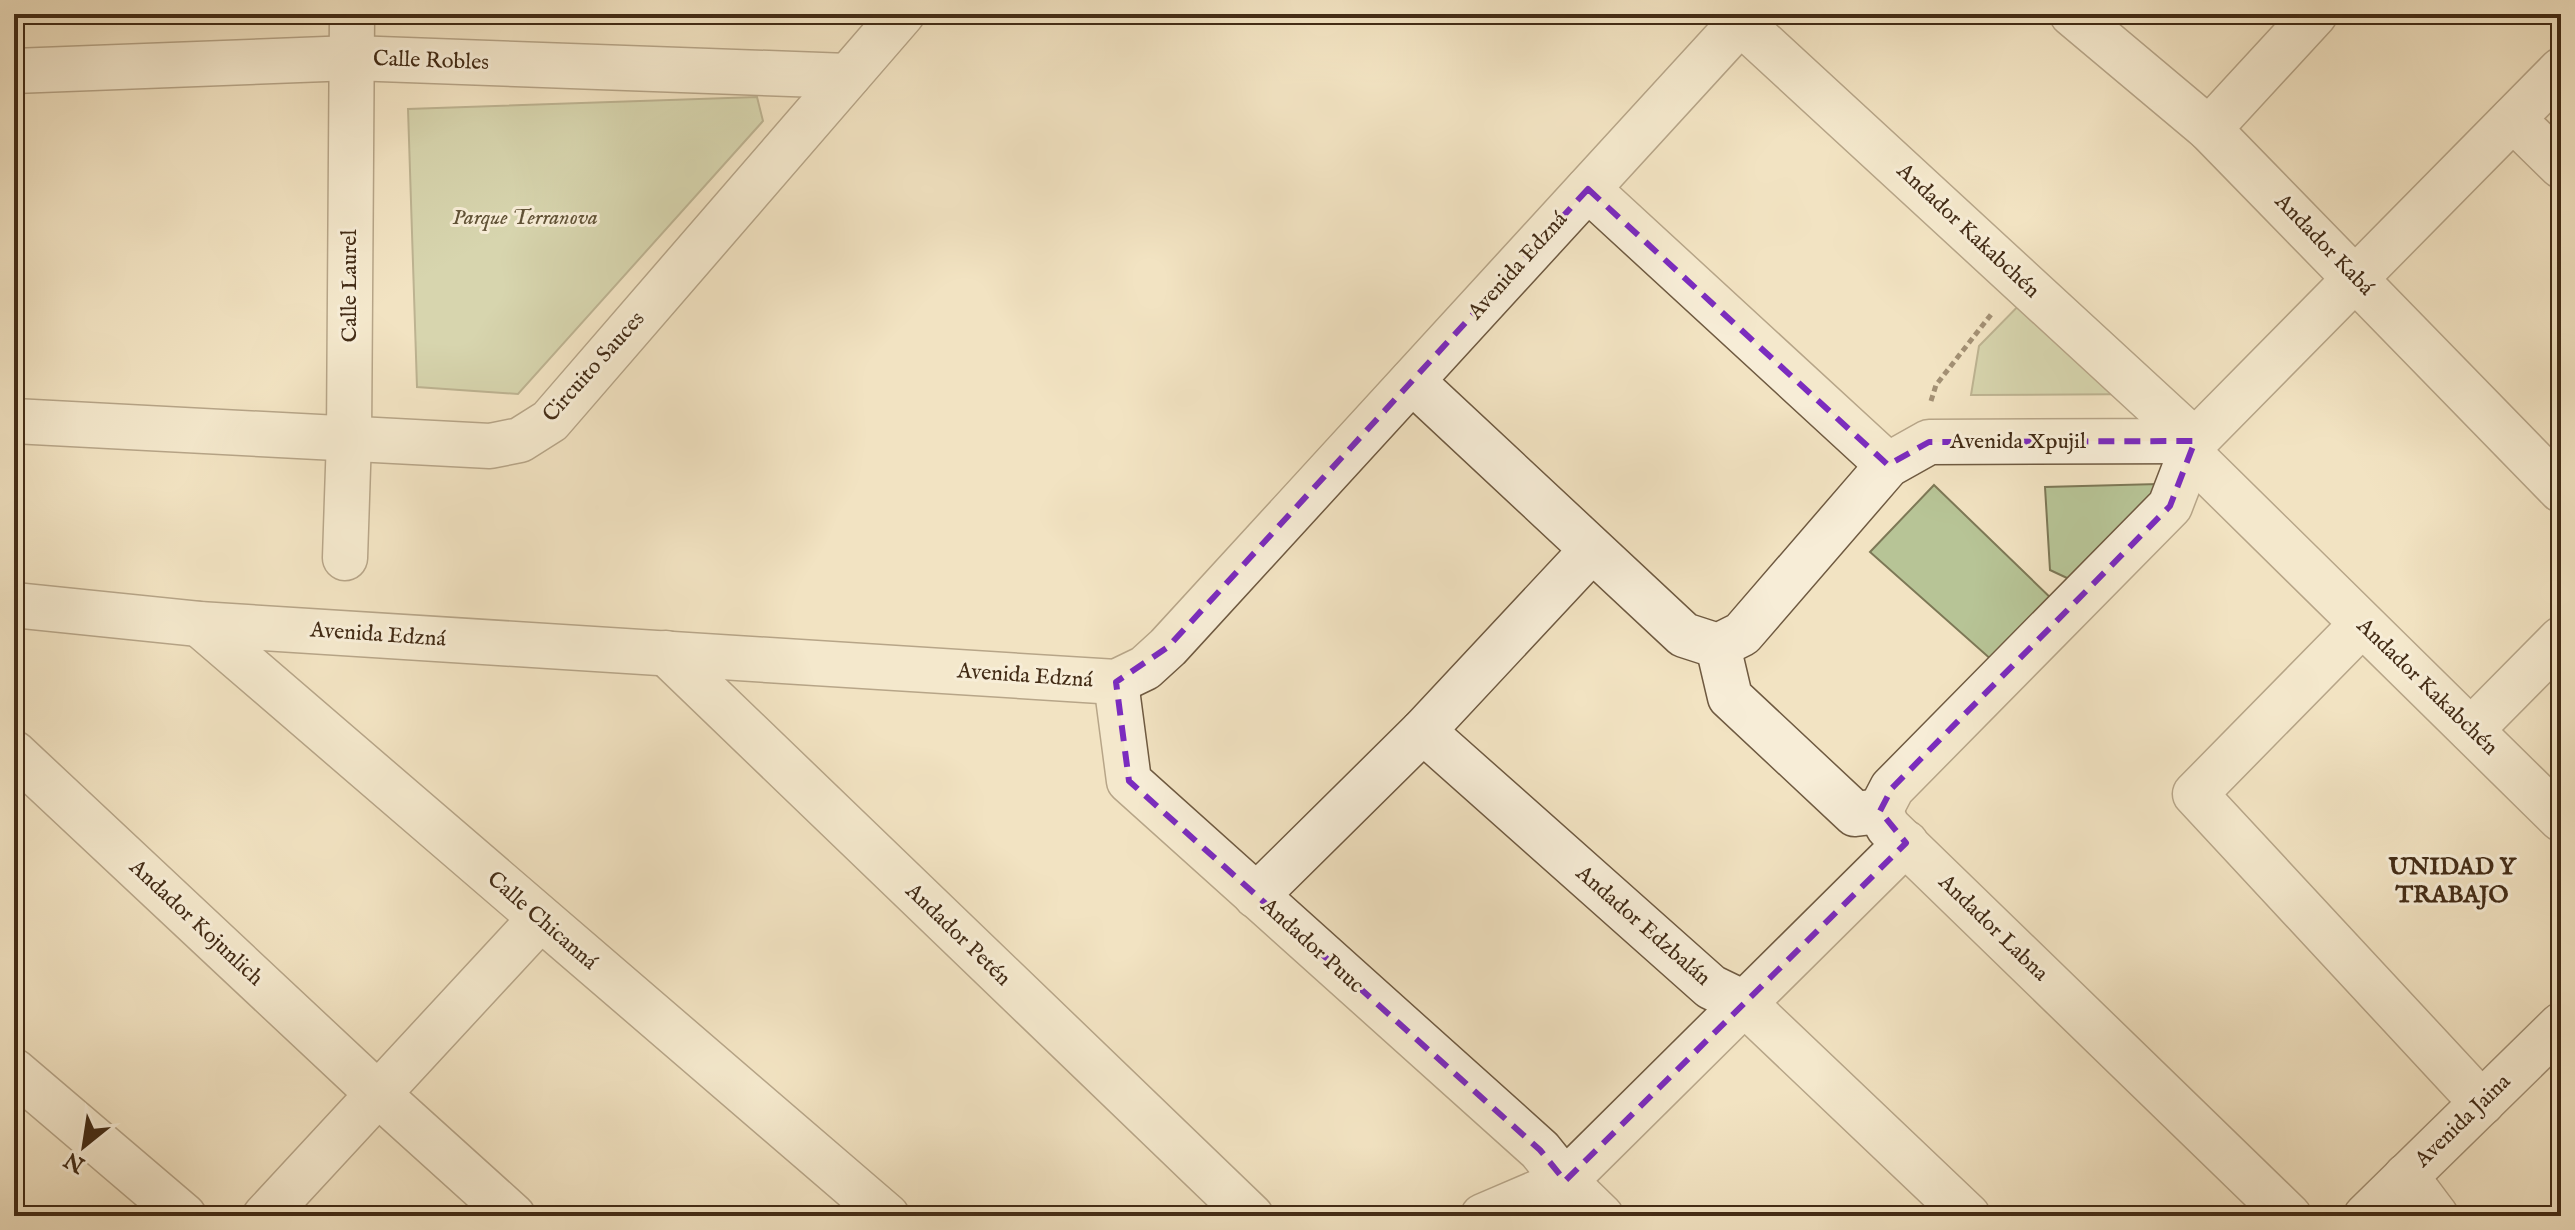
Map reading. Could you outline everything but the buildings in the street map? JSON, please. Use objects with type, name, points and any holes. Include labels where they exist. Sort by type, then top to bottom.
[{"type":"street","name":"Calle Laurel","points":[[345,558],[349,438],[352,14]]},
{"type":"street","name":"Circuito Sauces","points":[[14,421],[490,446],[520,440],[550,421],[902,14]]},
{"type":"street","name":"Andador Kabá","points":[[2072,14],[2209,129],[2561,490]]},
{"type":"street","points":[[2209,129],[2315,14]]},
{"type":"street","name":"Avenida Edzná","points":[[14,605],[199,624],[1116,682],[1145,668],[1168,647],[1744,18]]},
{"type":"street","name":"Andador Kakabchén","points":[[1744,18],[2193,447],[2362,624],[2561,819]]},
{"type":"street","name":"Calle Robles","points":[[14,71],[352,58],[848,76]]},
{"type":"street","points":[[1483,1216],[1565,1181],[1744,1003],[1893,827],[1892,788],[2170,506],[2193,447],[2561,70]]},
{"type":"street","points":[[2513,119],[2561,166]]},
{"type":"street","points":[[1588,189],[1888,465]]},
{"type":"street","points":[[1412,381],[1684,635],[1718,646],[1730,697],[1855,814],[1893,827]]},
{"type":"street","name":"Avenida Xpujil","points":[[1718,646],[1742,634],[1888,465],[1929,442],[2193,447]]},
{"type":"street","points":[[1256,896],[1423,731],[1592,550]]},
{"type":"street","name":"Calle Chicanná","points":[[199,624],[887,1216]]},
{"type":"street","points":[[2362,624],[2195,794],[2482,1103]]},
{"type":"street","points":[[2471,730],[2561,639]]},
{"type":"street","name":"Andador Petén","points":[[666,653],[1251,1216]]},
{"type":"street","name":"Andador Puuc","points":[[1116,682],[1129,781],[1540,1150],[1565,1181]]},
{"type":"street","name":"Andador Edzbalán","points":[[1423,731],[1711,987],[1744,1003],[1968,1216]]},
{"type":"street","name":"Andador Kojunlich","points":[[14,753],[513,1216]]},
{"type":"street","name":"Andador Labna","points":[[1893,827],[2289,1216]]},
{"type":"street","points":[[265,1216],[540,919]]},
{"type":"street","name":"Avenida Jaina","points":[[2366,1216],[2561,1025]]},
{"type":"street","points":[[14,1071],[184,1216]]},
{"type":"street","points":[[2406,1176],[2436,1216]]},
{"type":"street","points":[[1565,1181],[1601,1216]]},
{"type":"path","points":[[1929,442],[1928,409],[1936,385],[2019,278]]},
{"type":"highlighted area","points":[[1588,189],[1888,465],[1929,442],[2195,441],[2170,506],[1892,788],[1880,811],[1906,843],[1565,1181],[1540,1150],[1129,781],[1116,682],[1168,647]]},
{"type":"green space","name":"Parque Terranova","points":[[757,97],[763,121],[518,394],[417,387],[408,109]]},
{"type":"green space","points":[[2030,294],[2151,394],[1971,395],[1979,346]]},
{"type":"green space","points":[[2158,484],[2159,513],[2084,586],[2050,570],[2045,487]]},
{"type":"green space","points":[[1934,485],[2056,603],[1994,662],[1870,552]]},
{"type":"district","name":"UNIDAD Y TRABAJO","points":[[2452,881]]}]
